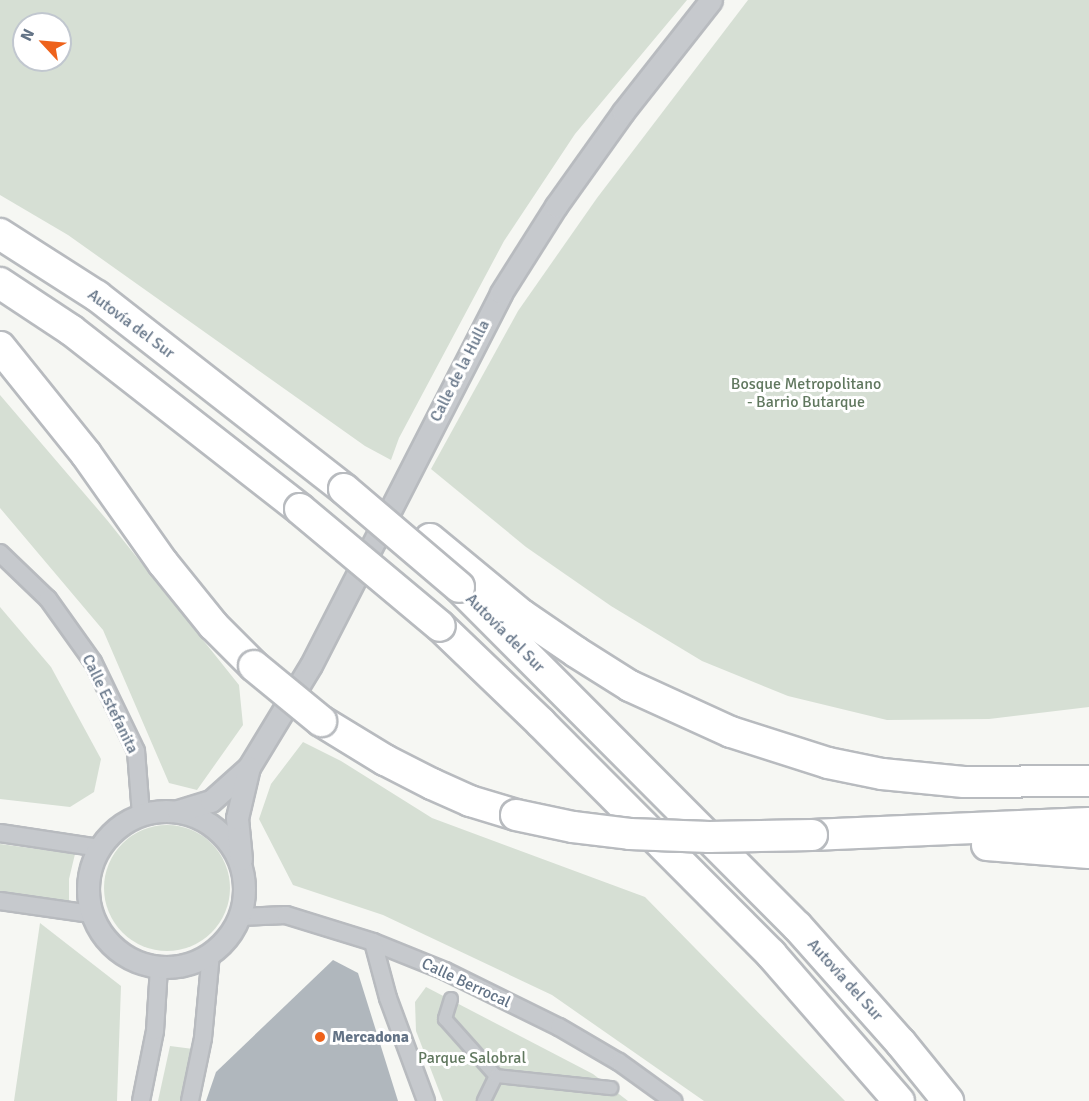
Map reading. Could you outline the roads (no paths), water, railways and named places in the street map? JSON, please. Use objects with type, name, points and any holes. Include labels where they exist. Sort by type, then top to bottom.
[{"type":"highway","name":"Autovía del Sur","points":[[0,234],[97,296],[467,582],[797,926],[901,1043],[948,1101]]},
{"type":"highway","points":[[0,283],[71,330],[300,508],[440,626],[541,723],[771,954],[899,1101]]},
{"type":"highway","points":[[0,347],[86,454],[163,563],[213,626],[254,666],[321,721],[385,760],[432,784],[471,801],[516,815],[573,827],[630,834],[709,837],[823,835],[1089,823]]},
{"type":"highway","points":[[467,582],[630,686],[730,732],[779,749],[882,774],[964,782],[1089,782]]},
{"type":"highway","points":[[823,835],[892,845],[1026,846],[1089,853]]},
{"type":"street","name":"Calle de la Hulla","points":[[249,767],[311,666],[501,293],[556,206],[623,112],[711,0]]},
{"type":"street","name":"Calle Estefanita","points":[[0,553],[48,599],[93,662],[136,751],[141,815]]},
{"type":"street","points":[[249,767],[237,818],[245,893],[240,917],[228,938],[211,954],[178,968],[159,968],[130,960],[106,941],[91,914],[88,880],[99,848],[117,828],[141,815],[159,811],[178,811],[211,801],[249,767]]},
{"type":"street","points":[[178,811],[200,818],[218,830],[233,848],[242,868]]},
{"type":"street","points":[[0,833],[99,848]]},
{"type":"street","points":[[0,901],[91,914]]},
{"type":"street","name":"Calle Berrocal","points":[[240,917],[286,915],[373,942],[445,971],[559,1026],[619,1062],[674,1101]]},
{"type":"street","points":[[373,942],[387,998],[426,1101]]},
{"type":"street","points":[[190,1101],[203,1038],[211,954]]},
{"type":"street","points":[[141,1101],[155,1031],[159,968]]},
{"type":"street","points":[[451,999],[445,1019],[496,1076],[611,1088]]},
{"type":"street","points":[[484,1101],[496,1076]]},
{"type":"place","name":"Mercadona","points":[[320,1037]]},
{"type":"park label","name":"Bosque Metropolitano - Barrio Butarque","points":[[806,393]]},
{"type":"park label","name":"Parque Salobral","points":[[472,1058]]}]
